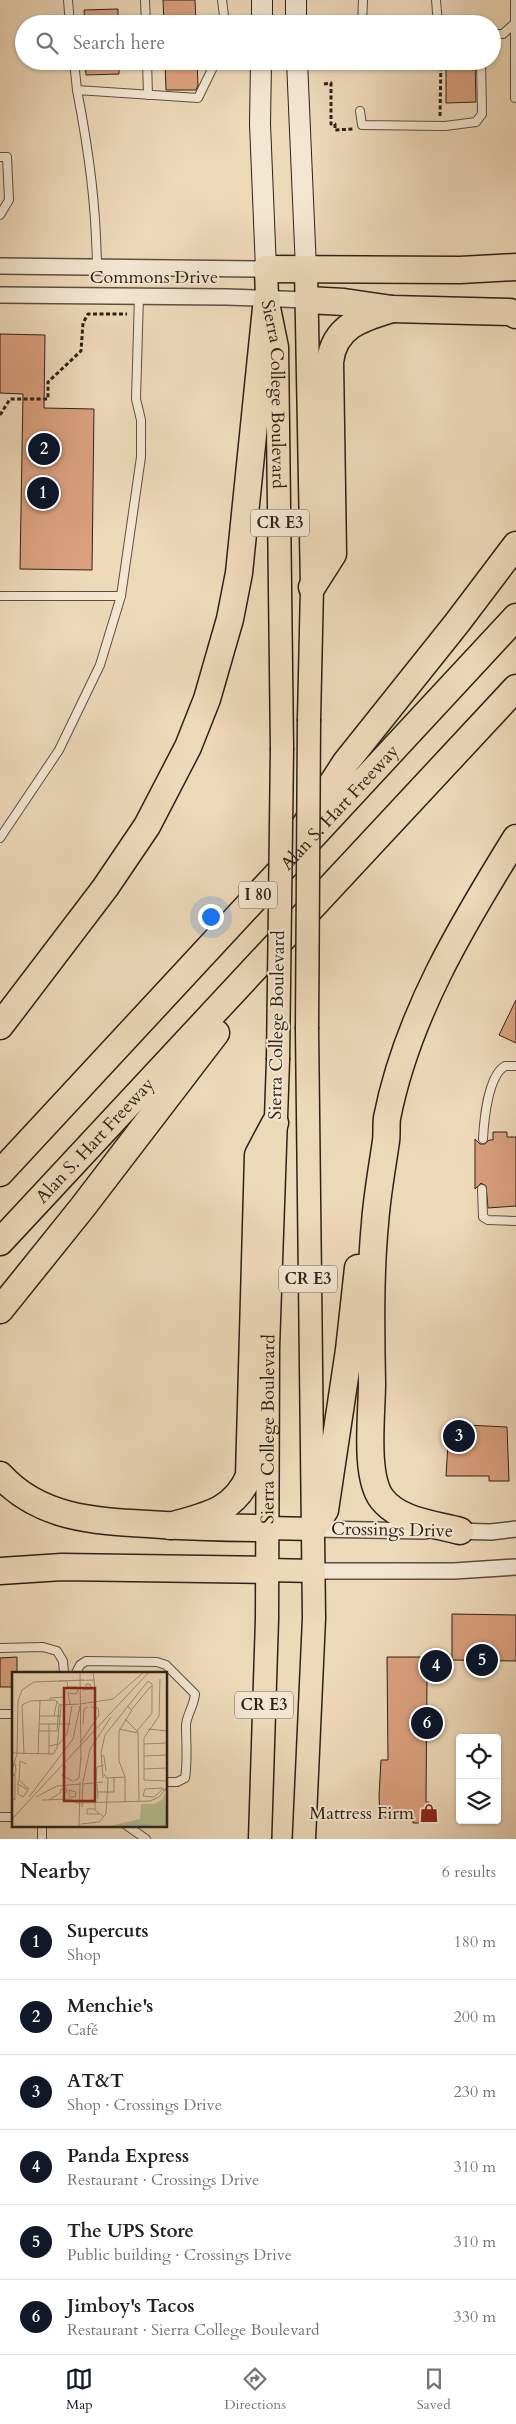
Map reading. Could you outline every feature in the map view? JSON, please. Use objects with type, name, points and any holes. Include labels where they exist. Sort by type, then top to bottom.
[{"type":"highway","points":[[266,269],[460,270],[516,267]]},
{"type":"highway","points":[[0,1026],[105,888],[147,826],[188,746],[207,699],[230,619],[239,572],[267,298]]},
{"type":"highway","points":[[307,300],[344,302],[392,309],[510,312],[516,315]]},
{"type":"highway","points":[[312,586],[333,554],[330,362],[333,349],[352,324],[392,309]]},
{"type":"highway","points":[[262,891],[346,762],[457,623],[516,545]]},
{"type":"highway","name":"Alan S. Hart Freeway","points":[[0,1173],[516,617]]},
{"type":"highway","name":"Alan S. Hart Freeway","points":[[0,1242],[516,688]]},
{"type":"highway","points":[[313,1529],[325,1510],[349,1350],[368,1186],[377,1138],[387,1119],[425,1000],[465,922],[516,838]]},
{"type":"highway","points":[[0,1310],[88,1200],[307,913]]},
{"type":"highway","points":[[387,1119],[374,1225],[372,1466],[375,1488],[382,1500],[399,1514],[460,1531]]},
{"type":"highway","points":[[170,1526],[226,1507],[240,1495],[249,1476],[258,1155],[275,1123]]},
{"type":"highway","points":[[0,1475],[10,1486],[34,1503],[60,1514],[84,1520],[170,1526],[267,1528]]},
{"type":"highway","points":[[0,1571],[62,1567],[267,1570]]},
{"type":"main road","points":[[262,0],[262,15]]},
{"type":"main road","points":[[296,0],[296,15]]},
{"type":"main road","name":"Sierra College Boulevard","points":[[260,1839],[267,1570],[268,1348],[278,1060],[282,748],[277,347],[267,298],[260,124],[261,70]]},
{"type":"main road","name":"Sierra College Boulevard","points":[[297,70],[307,300],[312,586],[306,1029],[314,1618],[304,1839]]},
{"type":"main road","name":"Crossings Drive","points":[[267,1528],[313,1529]]},
{"type":"main road","points":[[267,1570],[314,1571]]},
{"type":"street","name":"Commons Drive","points":[[0,266],[266,269]]},
{"type":"street","name":"Commons Drive","points":[[0,295],[307,300]]},
{"type":"street","name":"Crossings Drive","points":[[313,1529],[516,1530]]},
{"type":"street","points":[[314,1571],[462,1571],[516,1567]]},
{"type":"lane","points":[[68,0],[69,15]]},
{"type":"lane","points":[[145,0],[146,15]]},
{"type":"lane","points":[[222,0],[224,15]]},
{"type":"lane","points":[[362,15],[363,0]]},
{"type":"lane","points":[[436,0],[437,15]]},
{"type":"lane","points":[[515,98],[516,0]]},
{"type":"lane","points":[[501,34],[515,23]]},
{"type":"lane","points":[[75,70],[76,90],[90,153],[95,196],[97,267]]},
{"type":"lane","points":[[147,70],[148,95]]},
{"type":"lane","points":[[76,90],[198,98],[212,70]]},
{"type":"lane","points":[[360,111],[362,125],[445,126],[476,122],[482,114],[482,70]]},
{"type":"lane","points":[[0,215],[9,200],[4,157]]},
{"type":"lane","points":[[0,838],[60,750],[100,665],[121,596],[141,457],[141,420],[136,399],[139,296]]},
{"type":"lane","points":[[0,596],[121,596]]},
{"type":"lane","points":[[483,1139],[484,1121],[495,1075],[504,1066],[516,1066]]},
{"type":"lane","points":[[482,1189],[483,1217],[488,1220],[516,1221]]},
{"type":"lane","points":[[0,1648],[43,1647],[57,1651],[63,1661],[64,1672]]},
{"type":"lane","points":[[76,1672],[80,1665],[86,1661],[157,1662],[166,1665],[194,1694],[194,1705],[186,1722],[188,1762],[185,1778],[177,1782],[168,1782]]},
{"type":"lane","points":[[42,1826],[42,1839]]},
{"type":"lane","points":[[127,1826],[135,1836],[146,1839]]},
{"type":"path","points":[[430,118],[440,118],[441,70]]},
{"type":"path","points":[[324,84],[331,83],[331,124],[335,124],[335,130],[349,131],[362,125]]},
{"type":"path","points":[[0,415],[10,399],[48,399],[48,382],[81,351],[83,323],[88,314],[138,314]]},
{"type":"building","points":[[163,0],[195,0],[196,15],[164,15]]},
{"type":"building","points":[[118,9],[118,15],[84,15],[84,10]]},
{"type":"building","points":[[86,70],[119,70],[119,74],[86,75]]},
{"type":"building","points":[[165,70],[197,70],[198,85],[196,90],[166,90]]},
{"type":"building","points":[[446,70],[475,70],[476,102],[446,103]]},
{"type":"building","points":[[0,334],[45,335],[44,408],[94,409],[92,570],[20,569],[23,394],[0,393]]},
{"type":"building","points":[[516,1000],[516,1043],[499,1035]]},
{"type":"building","points":[[493,1132],[507,1132],[507,1137],[516,1137],[516,1206],[488,1208],[486,1186],[481,1183],[475,1189],[475,1139],[480,1144],[485,1144],[489,1140],[493,1140]]},
{"type":"building","points":[[466,1425],[507,1427],[509,1481],[489,1481],[489,1476],[446,1476],[449,1427]]},
{"type":"building","points":[[452,1614],[516,1615],[516,1661],[452,1660]]},
{"type":"building","points":[[17,1657],[17,1672],[12,1672],[12,1687],[0,1687],[0,1658]]},
{"type":"building","points":[[387,1657],[436,1657],[436,1676],[427,1676],[426,1802],[429,1802],[428,1823],[413,1823],[413,1818],[380,1818],[381,1760],[388,1760]]},
{"type":"place","name":"Menchie's","points":[[44,449]]},
{"type":"place","name":"Supercuts","points":[[43,493]]},
{"type":"place","name":"AT&T","points":[[459,1436]]},
{"type":"place","name":"The UPS Store","points":[[482,1660]]},
{"type":"place","name":"Panda Express","points":[[436,1666]]},
{"type":"place","name":"Jimboy's Tacos","points":[[427,1723]]},
{"type":"place","name":"Mattress Firm","points":[[429,1813]]}]
